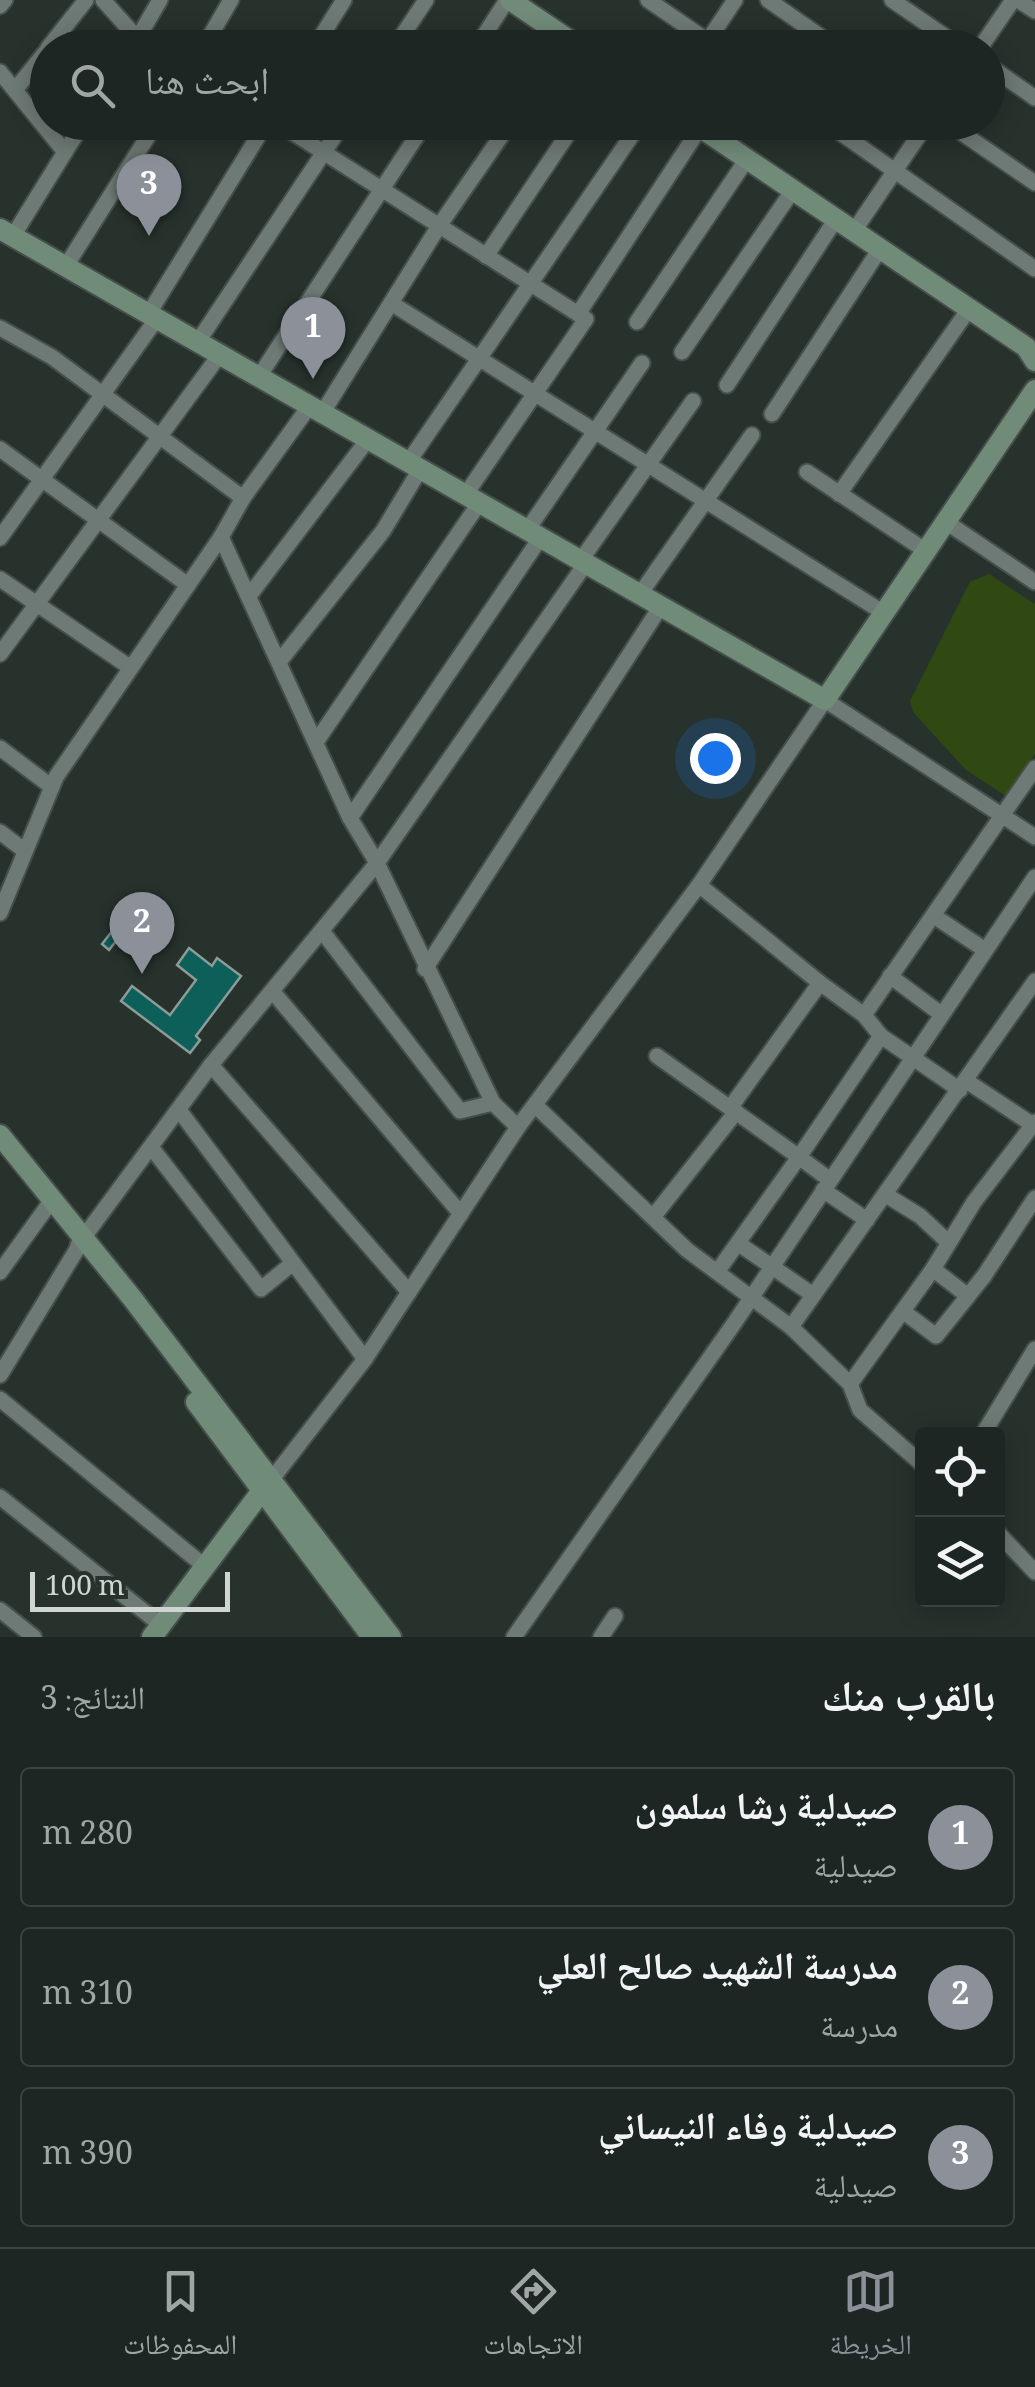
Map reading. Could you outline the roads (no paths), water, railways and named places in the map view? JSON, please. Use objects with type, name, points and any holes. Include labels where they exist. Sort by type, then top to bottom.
[{"type":"street","points":[[0,6],[5,0]]},
{"type":"street","points":[[62,30],[86,0]]},
{"type":"street","points":[[103,0],[126,30]]},
{"type":"street","points":[[145,30],[160,0]]},
{"type":"street","points":[[214,30],[231,0]]},
{"type":"street","points":[[325,30],[344,0]]},
{"type":"street","points":[[406,30],[426,0]]},
{"type":"street","points":[[488,30],[509,0],[550,30]]},
{"type":"street","points":[[648,0],[689,30]]},
{"type":"street","points":[[718,30],[735,0]]},
{"type":"street","points":[[768,0],[811,30]]},
{"type":"street","points":[[892,0],[936,30]]},
{"type":"street","points":[[993,30],[1015,0],[1035,11]]},
{"type":"street","points":[[15,90],[30,71]]},
{"type":"street","points":[[0,72],[30,109]]},
{"type":"street","points":[[1005,77],[1035,98]]},
{"type":"street","points":[[55,140],[65,152]]},
{"type":"street","points":[[73,140],[6,233],[825,700],[1035,837]]},
{"type":"street","points":[[66,266],[145,140]]},
{"type":"street","points":[[0,538],[154,315],[256,140]]},
{"type":"street","points":[[304,140],[586,319],[316,742]]},
{"type":"street","points":[[199,340],[332,140]]},
{"type":"street","points":[[260,376],[414,140]]},
{"type":"street","points":[[0,913],[52,787],[243,498],[317,408],[499,140]]},
{"type":"street","points":[[486,256],[564,140]]},
{"type":"street","points":[[279,662],[383,531],[415,464],[479,358],[629,140]]},
{"type":"street","points":[[578,314],[687,140]]},
{"type":"street","points":[[718,140],[1026,347],[1035,361]]},
{"type":"street","points":[[851,140],[1035,270]]},
{"type":"street","points":[[727,384],[845,225],[895,171],[916,140]]},
{"type":"street","points":[[972,140],[1035,184]]},
{"type":"street","points":[[637,322],[747,160]]},
{"type":"street","points":[[682,352],[793,190]]},
{"type":"street","points":[[772,414],[880,249]]},
{"type":"street","points":[[391,302],[884,614]]},
{"type":"street","points":[[839,494],[969,309]]},
{"type":"street","points":[[0,328],[52,356],[243,498]]},
{"type":"street","points":[[0,654],[221,353]]},
{"type":"street","points":[[350,818],[642,363]]},
{"type":"street","points":[[0,1497],[156,1631],[365,1359],[518,1127],[699,884],[1033,398]]},
{"type":"street","points":[[0,1374],[80,1243],[178,1110],[377,863],[693,400]]},
{"type":"street","points":[[640,594],[752,436]]},
{"type":"street","points":[[248,596],[370,438]]},
{"type":"street","points":[[0,448],[188,585]]},
{"type":"street","points":[[807,472],[926,551]]},
{"type":"street","points":[[946,522],[1035,582]]},
{"type":"street","points":[[221,536],[350,818],[377,863],[425,969],[493,1103],[518,1127]]},
{"type":"street","points":[[0,579],[130,668]]},
{"type":"street","points":[[425,969],[661,606]]},
{"type":"street","points":[[0,748],[52,787]]},
{"type":"street","points":[[864,1015],[1035,768]]},
{"type":"street","points":[[0,832],[25,851]]},
{"type":"street","points":[[514,1637],[770,1269],[1035,877]]},
{"type":"street","points":[[699,884],[864,1015],[881,1036],[1034,1123],[850,1384]]},
{"type":"street","points":[[934,916],[985,950]]},
{"type":"street","points":[[322,931],[460,1111],[493,1103]]},
{"type":"street","points":[[890,976],[941,1014]]},
{"type":"street","points":[[790,1327],[1035,981]]},
{"type":"street","points":[[653,1217],[733,1110],[820,982]]},
{"type":"street","points":[[273,992],[461,1214]]},
{"type":"street","points":[[716,1272],[881,1036]]},
{"type":"street","points":[[657,1056],[799,1157],[867,1220]]},
{"type":"street","points":[[212,1065],[410,1292]]},
{"type":"street","points":[[536,1106],[716,1272],[790,1327],[850,1384],[860,1410],[915,1458]]},
{"type":"street","points":[[178,1110],[365,1359]]},
{"type":"street","points":[[0,1135],[267,1484],[391,1637]]},
{"type":"street","points":[[151,1147],[261,1289],[293,1264]]},
{"type":"street","points":[[0,1152],[80,1243]]},
{"type":"street","points":[[886,1195],[920,1216],[948,1242]]},
{"type":"street","points":[[904,1312],[936,1336],[1035,1198]]},
{"type":"street","points":[[0,1272],[47,1206]]},
{"type":"street","points":[[739,1244],[770,1269],[836,1294]]},
{"type":"street","points":[[933,1269],[968,1296]]},
{"type":"street","points":[[987,1427],[1035,1349]]},
{"type":"street","points":[[0,1398],[203,1565]]},
{"type":"street","points":[[267,1484],[372,1637]]},
{"type":"street","points":[[1005,1540],[1035,1572]]},
{"type":"street","points":[[0,1610],[34,1637]]},
{"type":"street","points":[[601,1637],[615,1616]]},
{"type":"place","name":"صيدلية وفاء النيساني","points":[[149,236]]},
{"type":"place","name":"صيدلية رشا سلمون","points":[[313,379]]},
{"type":"place","name":"مدرسة الشهيد صالح العلي","points":[[142,974]]}]
